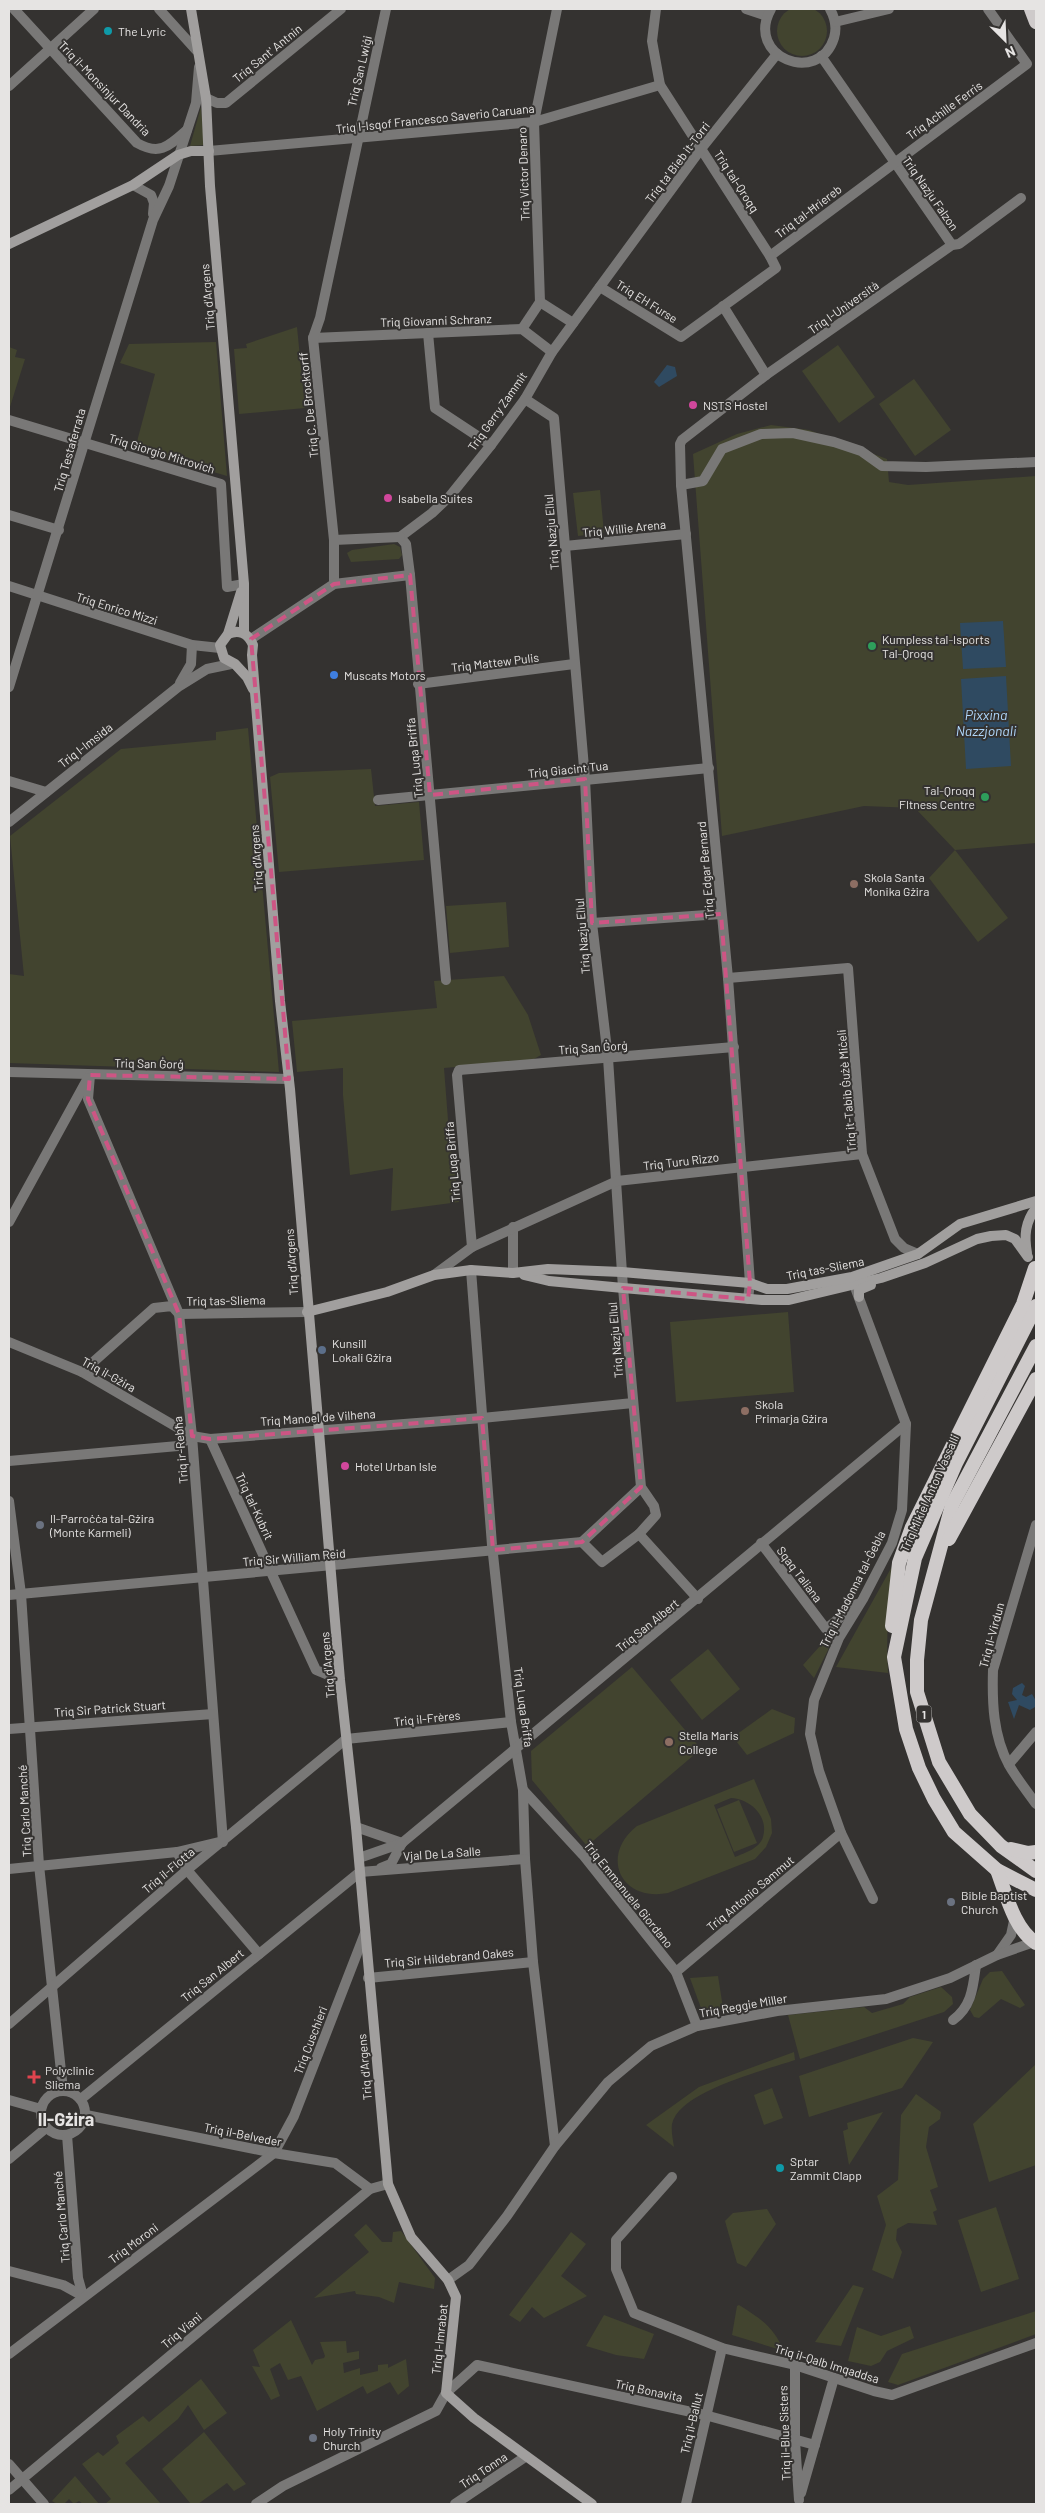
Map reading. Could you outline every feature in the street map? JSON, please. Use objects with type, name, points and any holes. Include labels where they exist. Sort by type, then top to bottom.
[{"type":"highway","points":[[1031,9],[1036,22]]},
{"type":"highway","points":[[894,1657],[892,1626],[899,1563],[909,1536],[1023,1304],[1033,1265]]},
{"type":"highway","name":"Triq Mikiel Anton Vassalli","points":[[1036,1306],[1002,1377],[956,1463],[915,1558],[894,1657],[906,1729],[919,1768],[934,1799],[954,1832],[998,1870],[1036,1890]]},
{"type":"highway","name":"Triq Mikiel Anton Vassalli","points":[[1036,1346],[952,1505],[921,1620],[917,1660],[917,1692],[939,1762],[970,1814],[1001,1846],[1036,1871]]},
{"type":"highway","points":[[937,1562],[975,1488],[1036,1379]]},
{"type":"highway","name":"1","points":[[1001,1846],[1028,1854],[1036,1852]]},
{"type":"highway","name":"1","points":[[998,1870],[1015,1916],[1035,1942]]},
{"type":"main road","name":"Triq d'Argens","points":[[191,9],[196,50],[206,98],[247,636],[253,645],[252,655],[280,1002],[289,1080],[307,1312],[388,2184]]},
{"type":"main road","points":[[9,244],[133,185],[178,155],[191,151],[209,152]]},
{"type":"main road","name":"Triq d'Argens","points":[[244,584],[228,634],[222,640],[220,648],[224,658],[247,677],[256,694]]},
{"type":"main road","points":[[228,634],[237,632],[247,636]]},
{"type":"main road","points":[[233,664],[244,663],[252,655]]},
{"type":"main road","name":"Triq tas-Sliema","points":[[513,1273],[548,1269],[622,1272],[750,1283],[767,1289],[787,1289],[852,1277],[921,1258],[960,1224],[1036,1200]]},
{"type":"main road","points":[[1033,1265],[1024,1237],[1029,1217],[1036,1208]]},
{"type":"main road","name":"Triq tas-Sliema","points":[[307,1312],[388,1292],[434,1275],[471,1270],[513,1273],[549,1281],[622,1288],[748,1299],[789,1300],[854,1284],[977,1239],[999,1235],[1006,1235],[1016,1239],[1033,1265]]},
{"type":"main road","name":"Triq tas-Sliema","points":[[859,1297],[859,1290],[866,1286],[920,1267],[921,1258]]},
{"type":"main road","name":"Triq l-Imrabat","points":[[388,2184],[411,2237],[448,2280],[456,2298],[446,2393],[474,2418],[525,2457],[592,2504]]},
{"type":"street","name":"Triq il-Monsinjur Dandria","points":[[14,9],[137,143],[148,149],[167,148],[187,130]]},
{"type":"street","points":[[9,86],[94,9]]},
{"type":"street","points":[[159,9],[196,50]]},
{"type":"street","name":"Triq Sant' Antnin","points":[[206,98],[217,103],[226,103],[341,9]]},
{"type":"street","name":"Triq San Lwiġi","points":[[357,138],[386,9]]},
{"type":"street","name":"Triq Victor Denaro","points":[[540,302],[534,122],[558,9]]},
{"type":"street","name":"Triq tal-Qroqq","points":[[656,9],[652,41],[660,85],[770,256]]},
{"type":"street","points":[[746,9],[769,12],[766,37],[777,54],[787,60],[799,63],[811,61],[821,56],[833,41],[835,22],[830,9]]},
{"type":"street","points":[[835,22],[889,9]]},
{"type":"street","name":"Triq Achille Ferris","points":[[894,162],[1027,64],[988,9]]},
{"type":"street","name":"Triq ta' Bieb it-Torri","points":[[600,286],[701,149],[777,54]]},
{"type":"street","name":"Triq Nazju Falzon","points":[[821,56],[952,245]]},
{"type":"street","name":"Triq Testaferrata","points":[[9,687],[59,530],[84,442],[153,220],[169,186],[196,103],[200,63]]},
{"type":"street","name":"Triq l-Isqof Francesco Saverio Caruana","points":[[209,152],[534,122],[660,85]]},
{"type":"street","name":"Triq C. De Brocktorff","points":[[334,584],[334,540],[313,338],[320,318],[357,138]]},
{"type":"street","name":"Triq tal-Ħriereb","points":[[682,337],[776,268],[770,256],[894,162]]},
{"type":"street","name":"Triq Testaferrata","points":[[133,185],[151,195],[154,203],[153,220]]},
{"type":"street","name":"Triq l-Università","points":[[682,440],[766,374],[952,245],[959,244],[1021,198]]},
{"type":"street","name":"Triq Gerry Zammit","points":[[400,536],[432,513],[450,496],[491,445],[525,399],[552,352],[600,286]]},
{"type":"street","name":"Triq EH Furse","points":[[600,286],[682,337]]},
{"type":"street","points":[[552,352],[522,329],[540,302],[572,323]]},
{"type":"street","points":[[723,306],[766,374]]},
{"type":"street","name":"Triq Giovanni Schranz","points":[[313,338],[522,329]]},
{"type":"street","points":[[428,333],[435,408],[491,445]]},
{"type":"street","name":"Triq Nazju Ellul","points":[[525,399],[554,418],[585,779],[592,923],[608,1058],[617,1180],[622,1288],[642,1487]]},
{"type":"street","name":"Triq Giorgio Mitrovich","points":[[9,420],[220,484],[227,587],[244,584]]},
{"type":"street","points":[[681,485],[704,481],[722,449],[761,434],[794,433],[834,442],[861,451],[882,466],[1036,462]]},
{"type":"street","name":"Triq Edgar Bernard","points":[[682,440],[680,446],[681,485],[734,1047],[750,1283],[748,1299]]},
{"type":"street","points":[[9,514],[59,530]]},
{"type":"street","name":"Triq Willie Arena","points":[[564,546],[686,534]]},
{"type":"street","points":[[334,540],[400,536]]},
{"type":"street","name":"Triq Luqa Briffa","points":[[400,536],[406,544],[410,575],[418,684],[446,980]]},
{"type":"street","points":[[247,636],[334,584],[410,575]]},
{"type":"street","name":"Triq Enrico Mizzi","points":[[9,586],[192,645],[220,648]]},
{"type":"street","name":"Triq l-Imsida","points":[[178,687],[192,664],[192,645]]},
{"type":"street","name":"Triq l-Imsida","points":[[9,822],[178,687],[207,670],[233,664]]},
{"type":"street","name":"Triq Mattew Pulis","points":[[418,684],[574,664]]},
{"type":"street","name":"Triq Giacint Tua","points":[[378,800],[709,768]]},
{"type":"street","points":[[9,781],[46,792]]},
{"type":"street","points":[[592,923],[722,914]]},
{"type":"street","name":"Triq it-Tabib Ġużè Miċeli","points":[[728,978],[848,968],[862,1154],[895,1239],[904,1248],[921,1258]]},
{"type":"street","name":"Triq San Ġorġ","points":[[457,1075],[459,1070],[734,1047]]},
{"type":"street","name":"Triq San Ġorġ","points":[[9,1072],[289,1080]]},
{"type":"street","points":[[9,1222],[90,1074]]},
{"type":"street","name":"Triq ir-Rebħa","points":[[90,1074],[88,1099],[179,1314],[192,1436],[223,1842]]},
{"type":"street","name":"Triq Luqa Briffa","points":[[457,1075],[472,1247]]},
{"type":"street","name":"Triq Turu Rizzo","points":[[434,1275],[472,1247],[617,1180],[862,1154]]},
{"type":"street","points":[[513,1228],[513,1273]]},
{"type":"street","name":"Triq Luqa Briffa","points":[[471,1270],[493,1550],[511,1722],[518,1748],[523,1790],[525,1859],[533,1962],[555,2146]]},
{"type":"street","name":"Triq il-Madonna tal-Ġebla","points":[[854,1284],[906,1424],[902,1510],[892,1543],[840,1638],[814,1700],[810,1722],[819,1771],[841,1833],[873,1899]]},
{"type":"street","name":"Triq tas-Sliema","points":[[82,1372],[154,1308],[172,1306],[179,1314],[307,1312]]},
{"type":"street","name":"Triq il-Gżira","points":[[9,1342],[82,1372],[192,1436]]},
{"type":"street","name":"Triq Manoel de Vilhena","points":[[192,1436],[210,1439],[482,1418],[633,1403]]},
{"type":"street","name":"Triq San Albert","points":[[359,1858],[402,1844],[906,1424]]},
{"type":"street","points":[[9,1462],[178,1446],[192,1436]]},
{"type":"street","name":"Triq tal-Kubrit","points":[[210,1439],[316,1670],[340,1680]]},
{"type":"street","points":[[642,1487],[654,1506],[656,1515],[639,1534],[602,1562],[582,1542],[642,1487]]},
{"type":"street","name":"Triq Carlo Manché","points":[[9,1501],[21,1594],[39,1865],[63,2090]]},
{"type":"street","name":"Triq il-Virdun","points":[[1036,1525],[993,1670],[994,1720],[1009,1764],[1036,1804]]},
{"type":"street","points":[[639,1534],[698,1599]]},
{"type":"street","name":"Triq Sir William Reid","points":[[9,1595],[582,1542]]},
{"type":"street","name":"Sqaq Taliana","points":[[761,1543],[826,1629],[863,1599]]},
{"type":"street","name":"Triq Sir Patrick Stuart","points":[[9,1729],[213,1714]]},
{"type":"street","name":"Triq il-Frères","points":[[346,1739],[511,1722]]},
{"type":"street","points":[[1009,1764],[1036,1732]]},
{"type":"street","name":"Triq il-Flotta","points":[[9,2024],[187,1870],[346,1739]]},
{"type":"street","name":"Triq Emmanuele Giordano","points":[[523,1790],[583,1855],[676,1972],[697,2026]]},
{"type":"street","points":[[356,1827],[402,1844]]},
{"type":"street","name":"Triq Antonio Sammut","points":[[676,1972],[841,1833]]},
{"type":"street","points":[[9,1868],[177,1852],[223,1842]]},
{"type":"street","name":"Triq San Albert","points":[[374,1870],[391,1864],[402,1844]]},
{"type":"street","points":[[177,1852],[187,1870],[259,1954]]},
{"type":"street","name":"Vjal De La Salle","points":[[360,1872],[525,1859]]},
{"type":"street","name":"Triq San Albert","points":[[81,2099],[360,1872]]},
{"type":"street","name":"Triq Reggie Miller","points":[[997,1955],[1011,1936],[1015,1916]]},
{"type":"street","name":"Triq Cuschieri","points":[[274,2153],[294,2116],[365,1933]]},
{"type":"street","name":"Triq Reggie Miller","points":[[448,2280],[469,2265],[507,2216],[555,2146],[608,2082],[651,2046],[697,2026],[778,2011],[886,1999],[950,1978],[997,1955],[1035,1942]]},
{"type":"street","name":"Triq Sir Hildebrand Oakes","points":[[368,1978],[533,1962]]},
{"type":"street","points":[[953,2020],[962,2013],[972,1996],[976,1965]]},
{"type":"street","points":[[63,2090],[76,2094],[81,2099],[86,2115],[80,2128],[67,2135],[52,2133],[46,2128],[41,2119],[41,2109],[48,2096],[63,2090]]},
{"type":"street","points":[[9,2100],[41,2109]]},
{"type":"street","name":"Triq il-Belveder","points":[[86,2115],[274,2153],[335,2163],[370,2188]]},
{"type":"street","points":[[9,2159],[46,2128]]},
{"type":"street","name":"Triq Carlo Manché","points":[[67,2135],[78,2278],[83,2296]]},
{"type":"street","name":"Triq Moroni","points":[[9,2354],[274,2153]]},
{"type":"street","name":"Triq il-Qalb Imqaddsa","points":[[672,2177],[616,2240],[616,2270],[634,2313],[722,2348],[795,2365],[892,2395],[1036,2343]]},
{"type":"street","points":[[370,2188],[388,2184]]},
{"type":"street","name":"Triq Viani","points":[[9,2490],[370,2188]]},
{"type":"street","points":[[9,2271],[63,2285],[83,2296]]},
{"type":"street","name":"Triq il-Ballut","points":[[686,2504],[722,2348]]},
{"type":"street","name":"Triq Bonavita","points":[[446,2393],[477,2365],[705,2415],[815,2445]]},
{"type":"street","name":"Triq il-Blue Sisters","points":[[795,2365],[795,2440],[799,2502]]},
{"type":"street","points":[[799,2502],[834,2378]]},
{"type":"street","points":[[256,2504],[283,2486],[436,2411],[446,2393]]},
{"type":"street","name":"Triq Tonna","points":[[455,2504],[525,2457]]},
{"type":"street","points":[[9,2464],[44,2504]]},
{"type":"highlighted area","points":[[410,575],[430,795],[585,779],[592,923],[721,914],[750,1283],[748,1299],[623,1288],[641,1487],[582,1542],[493,1550],[482,1418],[210,1439],[192,1436],[179,1314],[88,1099],[90,1075],[289,1079],[251,639],[334,584]]},
{"type":"green space","points":[[797,6],[807,6],[820,13],[827,26],[827,36],[820,49],[807,56],[797,56],[788,52],[781,45],[777,36],[777,26],[781,17],[788,10]]},
{"type":"green space","points":[[201,107],[204,145],[190,146]]},
{"type":"green space","points":[[297,327],[305,408],[239,414],[234,349],[247,348],[246,344]]},
{"type":"green space","points":[[216,342],[227,476],[135,449],[155,374],[120,363],[129,344]]},
{"type":"green space","points":[[838,345],[875,397],[839,423],[802,371]]},
{"type":"green space","points":[[9,347],[17,350],[15,357],[25,359],[9,410]]},
{"type":"green space","points":[[914,379],[951,430],[915,456],[879,404]]},
{"type":"green space","name":"Kumpless tal-Isports Tal-Qroqq","points":[[771,425],[809,430],[887,459],[889,482],[908,485],[1036,476],[1036,843],[955,850],[915,808],[864,806],[722,836],[693,454],[737,434]]},
{"type":"green space","points":[[600,490],[604,533],[578,536],[573,493]]},
{"type":"green space","points":[[394,544],[400,547],[402,555],[399,559],[351,562],[347,553],[352,550]]},
{"type":"green space","points":[[248,728],[279,1072],[9,1063],[9,974],[24,976],[10,836],[121,749],[216,740],[216,732]]},
{"type":"green space","points":[[371,769],[375,806],[419,802],[424,860],[279,872],[270,777],[279,773]]},
{"type":"green space","points":[[955,850],[1008,918],[978,942],[929,878]]},
{"type":"green space","points":[[506,902],[509,947],[450,953],[446,906]]},
{"type":"green space","points":[[504,976],[528,1015],[541,1055],[532,1060],[444,1068],[449,1133],[459,1202],[391,1211],[393,1168],[350,1175],[343,1095],[343,1068],[297,1072],[292,1021],[437,1008],[434,981]]},
{"type":"green space","points":[[788,1312],[794,1392],[676,1402],[670,1322]]},
{"type":"green space","points":[[895,1561],[888,1617],[888,1673],[836,1667]]},
{"type":"green space","points":[[828,1637],[830,1646],[814,1678],[803,1665]]},
{"type":"green space","points":[[708,1649],[740,1689],[702,1720],[670,1680]]},
{"type":"green space","points":[[632,1667],[701,1749],[587,1846],[532,1780],[531,1751]]},
{"type":"green space","points":[[772,1709],[795,1718],[794,1733],[747,1755],[733,1737]]},
{"type":"green space","points":[[754,1779],[771,1819],[772,1833],[766,1847],[755,1859],[668,1893],[652,1894],[638,1891],[628,1884],[621,1874],[618,1863],[619,1850],[625,1838],[637,1826]],"holes":[[[731,1798],[751,1805],[756,1810],[761,1816],[764,1829],[763,1837],[759,1844],[752,1850],[735,1857],[714,1805]]]},
{"type":"green space","points":[[739,1800],[757,1843],[734,1852],[717,1809]]},
{"type":"green space","points":[[1002,1971],[1025,2005],[1020,2008],[1001,1999],[979,2018],[974,2017],[970,2010],[983,1979],[990,1972]]},
{"type":"green space","points":[[718,1976],[723,2008],[709,2012],[701,2008],[690,1978]]},
{"type":"green space","points":[[941,1987],[952,1997],[953,2004],[944,2012],[800,2059],[788,2015],[864,2007],[872,2013],[903,2004],[910,1997]]},
{"type":"green space","points":[[913,2038],[933,2042],[902,2088],[809,2117],[799,2076]]},
{"type":"green space","points":[[794,2052],[795,2060],[725,2083],[690,2101],[678,2112],[672,2124],[674,2147],[646,2125],[699,2087]]},
{"type":"green space","points":[[1036,2064],[1036,2165],[989,2182],[973,2124]]},
{"type":"green space","points":[[772,2088],[783,2118],[764,2125],[754,2095]]},
{"type":"green space","points":[[916,2094],[941,2112],[940,2119],[929,2127],[926,2147],[938,2187],[930,2190],[937,2210],[933,2212],[937,2225],[908,2223],[897,2229],[896,2240],[902,2252],[893,2279],[872,2270],[886,2225],[877,2196],[898,2180],[901,2115]]},
{"type":"green space","points":[[883,2112],[849,2165],[843,2131],[848,2129],[847,2123]]},
{"type":"green space","points":[[996,2207],[1019,2279],[981,2292],[958,2220]]},
{"type":"green space","points":[[767,2209],[776,2224],[746,2267],[737,2263],[725,2221],[733,2213]]},
{"type":"green space","points":[[366,2224],[382,2242],[392,2242],[393,2232],[401,2231],[435,2278],[434,2289],[399,2282],[394,2303],[379,2297],[356,2294],[355,2291],[314,2298],[369,2252],[354,2235]]},
{"type":"green space","points":[[571,2232],[586,2244],[561,2276],[587,2296],[544,2318],[532,2307],[520,2322],[509,2315]]},
{"type":"green space","points":[[853,2285],[864,2288],[841,2346],[815,2342]]},
{"type":"green space","points":[[739,2305],[771,2329],[784,2351],[732,2335],[737,2306]]},
{"type":"green space","points":[[1036,2311],[1036,2334],[898,2385],[888,2382],[902,2354]]},
{"type":"green space","points":[[604,2315],[654,2334],[644,2359],[616,2355],[586,2346]]},
{"type":"green space","points":[[291,2320],[312,2365],[315,2360],[325,2356],[320,2342],[346,2341],[347,2353],[359,2351],[359,2359],[343,2363],[344,2373],[360,2368],[360,2375],[378,2371],[378,2365],[388,2364],[388,2368],[406,2359],[409,2386],[398,2395],[390,2382],[367,2394],[363,2386],[317,2411],[301,2376],[288,2380],[280,2363],[270,2369],[280,2396],[271,2400],[252,2366],[260,2367],[253,2350]]},
{"type":"green space","points":[[910,2326],[914,2338],[887,2351],[880,2362],[871,2366],[848,2361],[857,2327],[881,2336]]},
{"type":"green space","points":[[201,2379],[227,2413],[204,2430],[188,2405],[178,2419],[125,2463],[161,2504],[105,2504],[111,2499],[82,2464],[98,2452],[103,2456],[119,2443],[116,2436],[143,2416],[149,2422]]},
{"type":"green space","points":[[204,2432],[246,2484],[234,2491],[227,2483],[198,2504],[191,2504],[162,2469]]},
{"type":"green space","points":[[75,2476],[99,2504],[83,2504],[79,2501],[74,2504],[69,2499],[64,2504],[57,2504],[52,2501]]},
{"type":"water","points":[[667,365],[675,367],[677,376],[659,387],[654,382]]},
{"type":"water","name":"Pixxina Nazzjonali","points":[[1003,621],[1006,667],[963,669],[960,623]]},
{"type":"water","name":"Pixxina Nazzjonali","points":[[1006,676],[1011,766],[966,769],[961,679]]},
{"type":"water","points":[[1022,1683],[1025,1686],[1022,1695],[1026,1697],[1032,1694],[1036,1701],[1035,1707],[1030,1710],[1019,1705],[1014,1719],[1008,1702],[1017,1700],[1012,1694],[1013,1688]]},
{"type":"place","name":"The Lyric","points":[[108,31]]},
{"type":"place","name":"NSTS Hostel","points":[[693,405]]},
{"type":"place","name":"Isabella Suites","points":[[388,498]]},
{"type":"place","name":"Kumpless tal-Isports Tal-Qroqq","points":[[872,646]]},
{"type":"place","name":"Muscats Motors","points":[[334,675]]},
{"type":"place","name":"Tal-Qroqq FItness Centre","points":[[985,797]]},
{"type":"place","name":"Skola Santa Monika Gżira","points":[[854,884]]},
{"type":"place","name":"Kunsill Lokali Gżira","points":[[322,1350]]},
{"type":"place","name":"Skola Primarja Gżira","points":[[745,1411]]},
{"type":"place","name":"Hotel Urban Isle","points":[[345,1466]]},
{"type":"place","name":"Il-Parroċċa tal-Gżira (Monte Karmeli)","points":[[40,1525]]},
{"type":"place","name":"Stella Maris College","points":[[669,1742]]},
{"type":"place","name":"Bible Baptist Church","points":[[951,1902]]},
{"type":"place","name":"Polyclinic Sliema","points":[[34,2077]]},
{"type":"place","name":"Sptar Zammit Clapp","points":[[780,2168]]},
{"type":"place","name":"Holy Trinity Church","points":[[313,2438]]},
{"type":"district","name":"Il-Gżira","points":[[66,2119]]}]
